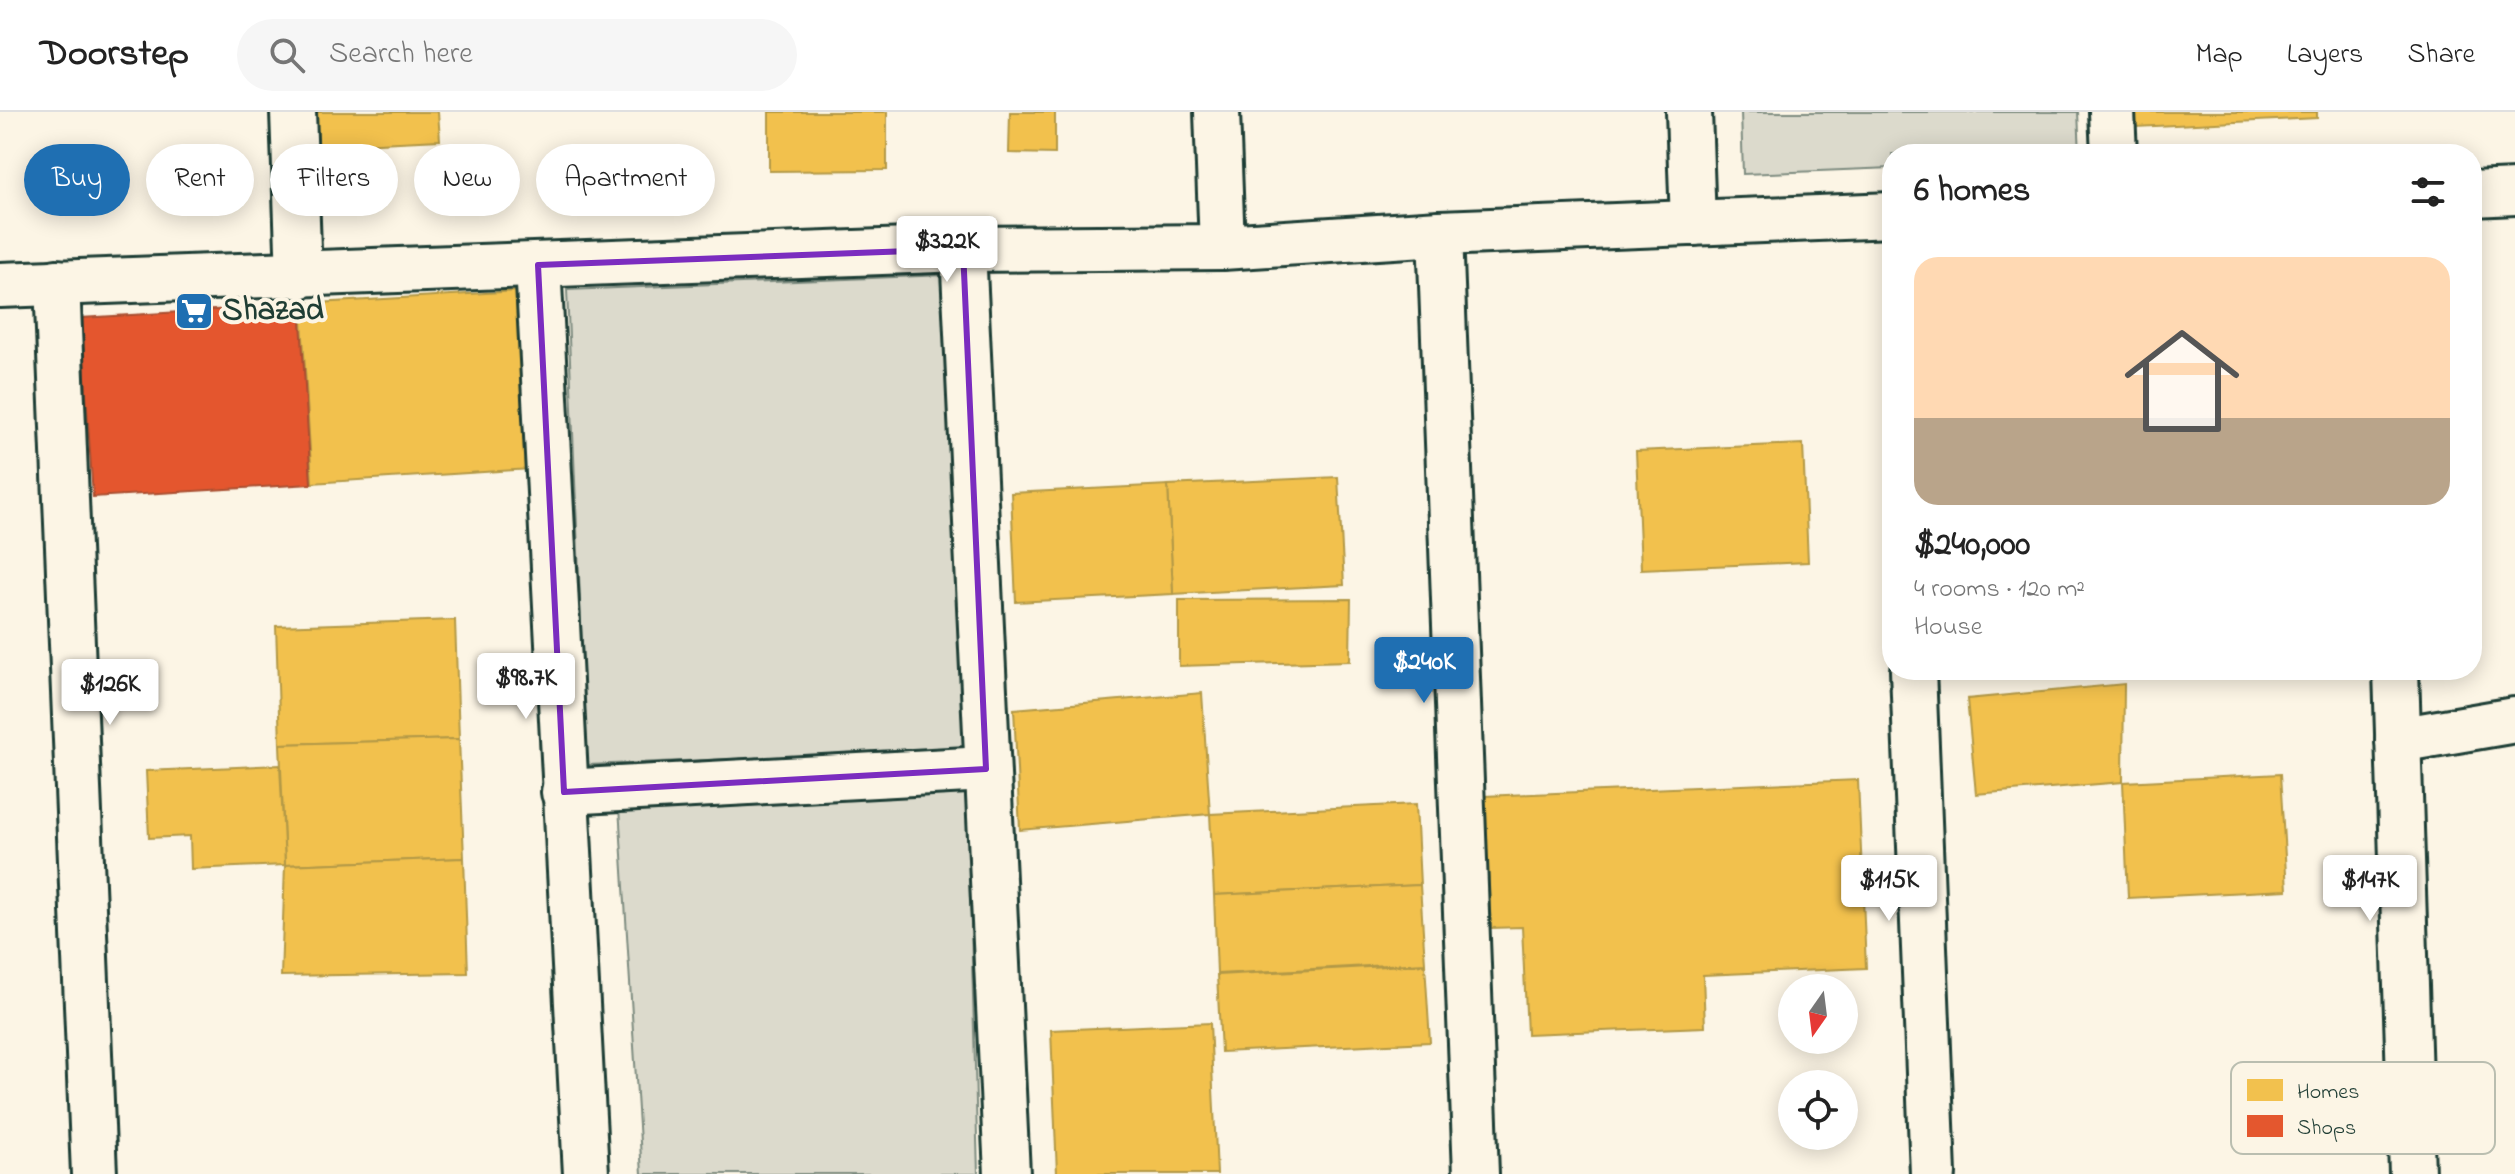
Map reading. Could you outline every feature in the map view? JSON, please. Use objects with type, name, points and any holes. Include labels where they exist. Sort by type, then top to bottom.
[{"type":"street","points":[[293,112],[299,276]]},
{"type":"street","points":[[1217,112],[1222,247]]},
{"type":"street","points":[[1689,112],[1693,223]]},
{"type":"street","points":[[2112,112],[2114,144]]},
{"type":"street","points":[[2482,194],[2515,192]]},
{"type":"street","points":[[0,285],[963,249],[1222,247],[1440,233],[1882,215]]},
{"type":"street","points":[[1440,233],[1476,1174]]},
{"type":"street","points":[[963,249],[1007,1174]]},
{"type":"street","points":[[538,265],[586,1174]]},
{"type":"street","points":[[57,282],[94,1174]]},
{"type":"street","points":[[1913,680],[1933,1174]]},
{"type":"street","points":[[2396,680],[2408,1062]]},
{"type":"street","points":[[2398,740],[2515,720]]},
{"type":"street","points":[[564,792],[986,769]]},
{"type":"street","points":[[2411,1154],[2412,1174]]},
{"type":"highlighted area","points":[[963,249],[986,769],[564,792],[538,265]]},
{"type":"shaded area","points":[[1741,112],[2078,112],[2080,144],[1882,144],[1882,168],[1743,174]]},
{"type":"shaded area","points":[[946,275],[968,749],[587,765],[567,290]]},
{"type":"shaded area","points":[[967,781],[978,1174],[642,1174],[619,807]]},
{"type":"building: Homes","points":[[315,112],[438,112],[440,140],[317,144]]},
{"type":"building: Homes","points":[[769,112],[887,112],[887,170],[769,171]]},
{"type":"building: Homes","points":[[1010,112],[1055,112],[1055,154],[1009,153]]},
{"type":"building: Homes","points":[[2134,112],[2317,112],[2317,118],[2135,127]]},
{"type":"building: Homes","points":[[519,291],[531,469],[312,483],[301,304]]},
{"type":"building: Homes","points":[[1803,444],[1808,562],[1641,569],[1636,451]]},
{"type":"building: Homes","points":[[1338,477],[1344,585],[1173,594],[1168,485]]},
{"type":"building: Homes","points":[[1168,485],[1173,594],[1016,602],[1011,493]]},
{"type":"building: Homes","points":[[1351,599],[1350,661],[1179,666],[1179,600]]},
{"type":"building: Homes","points":[[455,620],[459,739],[280,744],[276,626]]},
{"type":"building: Homes","points":[[2124,684],[2123,782],[1976,794],[1967,699]]},
{"type":"building: Homes","points":[[1202,693],[1210,814],[1020,830],[1014,709]]},
{"type":"building: Homes","points":[[459,739],[464,858],[285,865],[280,744]]},
{"type":"building: Homes","points":[[280,765],[285,865],[191,869],[190,836],[149,838],[146,771]]},
{"type":"building: Homes","points":[[2280,774],[2287,890],[2128,898],[2123,782]]},
{"type":"building: Homes","points":[[1858,780],[1866,968],[1703,975],[1705,1027],[1527,1034],[1522,927],[1491,928],[1484,796]]},
{"type":"building: Homes","points":[[1416,804],[1420,885],[1214,895],[1210,814]]},
{"type":"building: Homes","points":[[464,858],[468,973],[281,976],[285,865]]},
{"type":"building: Homes","points":[[1420,885],[1425,963],[1217,974],[1214,895]]},
{"type":"building: Homes","points":[[1425,964],[1430,1042],[1221,1052],[1217,975]]},
{"type":"building: Homes","points":[[1210,1023],[1217,1174],[1057,1174],[1051,1030]]},
{"type":"building: Shops","points":[[300,305],[311,484],[93,497],[81,318]]},
{"type":"place","name":"Shazad","points":[[194,311]]}]
